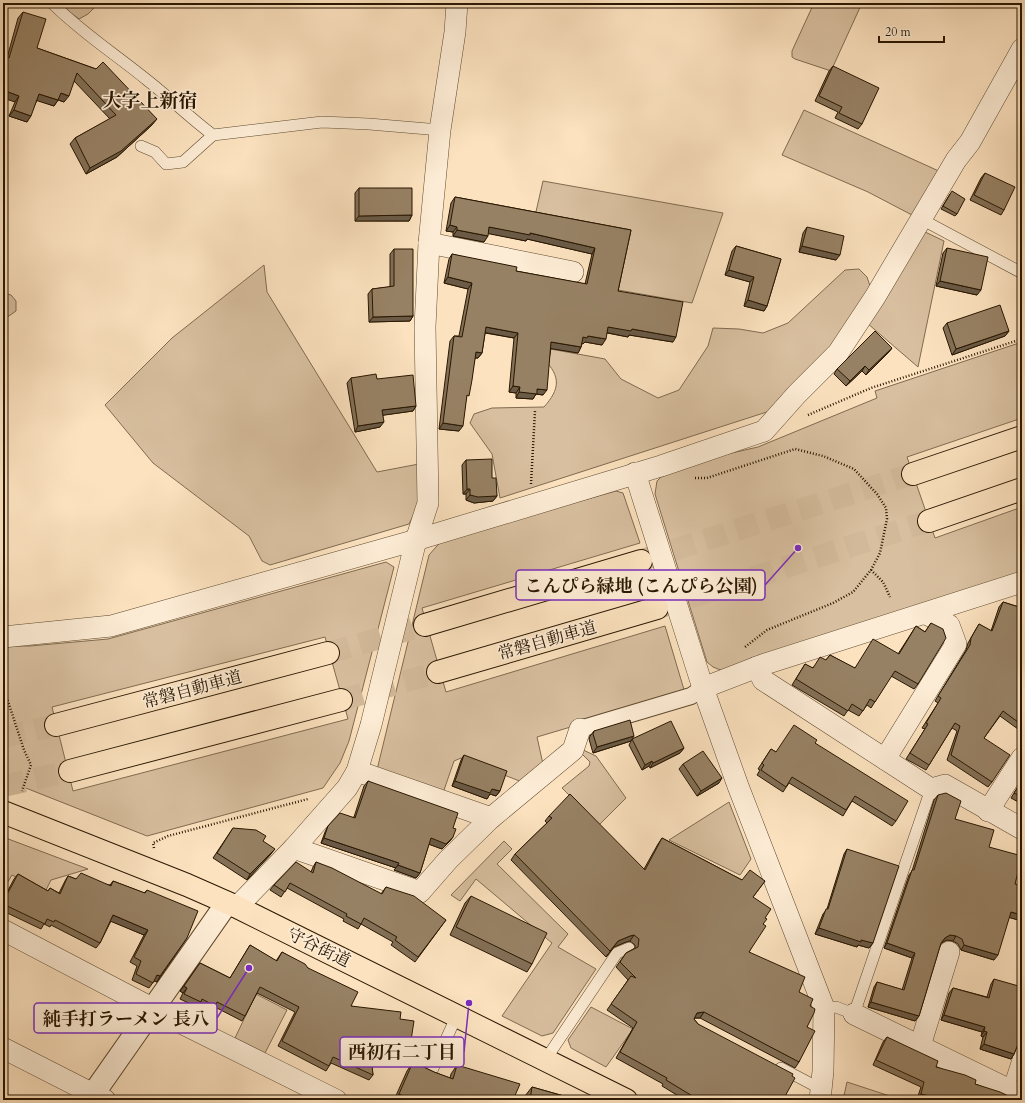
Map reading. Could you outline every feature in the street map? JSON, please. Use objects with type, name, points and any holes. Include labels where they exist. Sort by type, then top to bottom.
[{"type":"main road","points":[[913,474],[1022,437]]},
{"type":"main road","points":[[930,521],[1022,489]]},
{"type":"main road","points":[[425,625],[641,560]]},
{"type":"main road","name":"常磐自動車道","points":[[438,672],[657,608]]},
{"type":"main road","name":"常磐自動車道","points":[[56,725],[328,653]]},
{"type":"main road","points":[[70,771],[341,700]]},
{"type":"main road","name":"守谷街道","points":[[3,812],[162,875],[232,905],[546,1059],[626,1100]]},
{"type":"street","points":[[3,1048],[96,1098],[153,1009],[232,905],[294,848],[347,788],[357,772],[371,725],[416,540],[428,503],[425,327],[429,243],[440,130],[455,32],[457,3]]},
{"type":"street","points":[[3,637],[111,626],[416,540],[661,466],[764,431],[797,394],[838,353],[956,160],[970,142],[1022,49]]},
{"type":"street","points":[[429,243],[573,272]]},
{"type":"street","points":[[636,473],[703,688],[738,786],[824,1008],[826,1025],[820,1094]]},
{"type":"street","points":[[294,848],[420,892],[448,860],[491,818],[573,750],[580,729],[691,696],[703,688],[757,667],[1022,582]]},
{"type":"street","points":[[885,759],[956,644],[949,625],[926,614]]},
{"type":"street","points":[[757,667],[763,680],[931,789],[945,785],[988,811],[1022,829]]},
{"type":"street","points":[[988,811],[1022,758]]},
{"type":"street","points":[[357,772],[491,818]]},
{"type":"street","points":[[3,930],[153,1009],[336,1100]]},
{"type":"street","points":[[920,1046],[949,952]]},
{"type":"street","points":[[854,1014],[1015,1093]]},
{"type":"lane","points":[[52,3],[74,25],[141,75],[213,135]]},
{"type":"lane","points":[[141,146],[155,152],[166,164],[183,162],[213,135],[322,122],[440,130]]},
{"type":"lane","points":[[921,219],[1022,273]]},
{"type":"lane","points":[[824,1008],[836,1007],[854,1014],[931,789]]},
{"type":"lane","points":[[546,1059],[617,953],[629,948]]},
{"type":"lane","points":[[430,1075],[457,1015]]},
{"type":"lane","points":[[1015,1093],[1022,1047]]},
{"type":"lane","points":[[773,1064],[820,1094]]},
{"type":"path","points":[[805,416],[871,388],[1022,338]]},
{"type":"path","points":[[531,485],[535,411]]},
{"type":"path","points":[[692,479],[707,478],[796,449],[823,456],[854,469],[877,494],[886,508],[887,519],[880,553],[871,570],[853,592],[833,603],[767,630],[743,649]]},
{"type":"path","points":[[871,570],[883,582],[890,597]]},
{"type":"path","points":[[3,686],[24,750],[31,765],[22,791]]},
{"type":"path","points":[[162,875],[153,843],[168,836],[313,798]]},
{"type":"shaded area","points":[[62,3],[96,3],[96,6],[88,14],[79,19],[68,11]]},
{"type":"shaded area","points":[[814,3],[862,3],[831,71],[792,57],[792,51]]},
{"type":"shaded area","points":[[804,110],[941,172],[912,215],[868,192],[782,155]]},
{"type":"shaded area","points":[[543,181],[723,213],[692,303],[618,290],[629,234],[535,216]]},
{"type":"shaded area","points":[[923,231],[944,241],[918,367],[867,323]]},
{"type":"shaded area","points":[[264,265],[267,292],[377,472],[419,464],[420,502],[409,524],[270,565],[262,561],[249,536],[153,463],[105,405],[172,338]]},
{"type":"shaded area","points":[[859,269],[867,277],[871,289],[834,348],[776,409],[500,498],[492,454],[470,423],[474,414],[492,408],[544,407],[556,389],[556,377],[550,365],[544,359],[545,348],[605,359],[621,379],[658,398],[679,390],[708,346],[713,328],[739,329],[763,333],[788,323],[845,270]]},
{"type":"shaded area","points":[[3,293],[11,295],[16,301],[16,311],[3,320]]},
{"type":"shaded area","points":[[1022,342],[1022,418],[907,457],[935,538],[1022,507],[1022,574],[723,671],[713,667],[707,662],[655,494],[657,481],[661,477],[701,460],[758,447],[877,398],[875,391]]},
{"type":"shaded area","points":[[616,491],[623,493],[640,543],[422,608],[446,692],[665,626],[685,693],[537,737],[543,764],[522,782],[461,758],[454,761],[443,793],[377,770],[429,555],[443,539]]},
{"type":"shaded area","points":[[386,562],[394,567],[349,741],[340,763],[323,788],[147,836],[3,779],[3,646],[30,646],[108,639]],"holes":[[[325,637],[348,719],[73,791],[52,707]]]},
{"type":"shaded area","points":[[581,749],[596,756],[626,798],[599,825],[562,788],[589,766],[590,762],[580,752]]},
{"type":"shaded area","points":[[729,802],[751,859],[740,875],[669,840]]},
{"type":"shaded area","points":[[3,837],[88,869],[51,880],[45,892],[12,875],[3,890]]},
{"type":"shaded area","points":[[504,841],[512,849],[497,864],[568,934],[558,947],[596,969],[553,1033],[542,1036],[502,1016],[552,943],[476,879],[460,901],[451,895]]},
{"type":"shaded area","points":[[256,994],[287,1010],[265,1053],[235,1038]]},
{"type":"shaded area","points":[[591,1007],[633,1029],[606,1067],[571,1048],[568,1040]]},
{"type":"shaded area","points":[[847,1082],[902,1100],[843,1100]]},
{"type":"building","points":[[23,12],[46,19],[37,48],[96,69],[103,62],[157,119],[121,151],[90,168],[75,138],[116,115],[77,73],[69,96],[61,93],[58,100],[39,94],[31,116],[14,110],[19,96],[3,90],[3,56],[9,58]]},
{"type":"building","points":[[833,66],[879,88],[862,124],[839,113],[842,107],[819,96]]},
{"type":"building","points":[[985,173],[1015,187],[1004,210],[974,195]]},
{"type":"building","points":[[359,188],[412,188],[412,215],[359,216]]},
{"type":"building","points":[[952,191],[965,199],[957,214],[943,206]]},
{"type":"building","points":[[455,197],[631,230],[618,291],[683,302],[676,337],[632,329],[631,331],[608,327],[606,339],[588,336],[587,338],[583,337],[581,347],[551,342],[547,390],[537,389],[537,394],[519,392],[520,387],[513,386],[518,333],[486,327],[482,353],[476,352],[469,396],[467,395],[463,426],[443,423],[454,336],[462,337],[472,283],[448,277],[452,254],[517,267],[516,271],[587,284],[595,248],[530,233],[530,235],[489,227],[488,236],[457,230],[457,227],[450,225]]},
{"type":"building","points":[[807,227],[844,236],[840,255],[802,246]]},
{"type":"building","points":[[736,246],[781,259],[767,306],[748,300],[754,277],[729,270]]},
{"type":"building","points":[[947,248],[988,257],[981,290],[940,281]]},
{"type":"building","points":[[394,249],[413,249],[413,316],[373,317],[372,289],[394,286]]},
{"type":"building","points":[[1000,305],[1009,331],[956,349],[947,323]]},
{"type":"building","points":[[875,331],[892,348],[869,370],[865,366],[850,381],[837,369]]},
{"type":"building","points":[[376,374],[377,379],[413,375],[416,406],[382,410],[384,422],[358,426],[351,378]]},
{"type":"building","points":[[492,459],[492,478],[496,478],[497,496],[478,497],[470,495],[470,489],[467,489],[466,460]]},
{"type":"building","points":[[1003,602],[1022,608],[1022,725],[1003,711],[984,738],[1010,755],[992,782],[951,755],[960,726],[955,723],[929,765],[910,753],[928,724],[926,723],[941,698],[938,696],[970,645],[971,638],[979,624],[992,631]]},
{"type":"building","points":[[931,623],[943,629],[946,638],[918,684],[895,671],[875,702],[870,699],[863,711],[852,704],[848,711],[796,679],[805,664],[813,668],[820,657],[826,660],[830,655],[855,668],[873,639],[899,654],[916,626],[925,632]]},
{"type":"building","points":[[630,720],[634,736],[597,747],[593,734],[594,731]]},
{"type":"building","points":[[671,721],[684,748],[653,763],[652,761],[645,765],[632,739]]},
{"type":"building","points":[[794,725],[817,740],[815,743],[908,801],[896,821],[855,796],[846,810],[792,777],[786,787],[761,770],[764,765],[762,763],[771,749],[776,752]]},
{"type":"building","points":[[703,751],[722,778],[701,791],[683,764]]},
{"type":"building","points":[[464,755],[507,771],[500,791],[492,789],[490,793],[455,781]]},
{"type":"building","points":[[368,781],[458,813],[453,828],[456,829],[453,837],[446,844],[431,838],[420,873],[398,865],[399,863],[324,838],[328,826],[340,813],[355,818]]},
{"type":"building","points":[[1022,781],[1022,797],[1014,793]]},
{"type":"building","points":[[946,793],[961,801],[955,819],[994,830],[989,847],[1022,856],[1015,884],[1022,886],[1022,915],[1011,912],[998,955],[964,945],[962,939],[956,936],[950,935],[945,938],[941,943],[919,1016],[871,1002],[877,982],[904,990],[915,953],[887,943],[912,870],[914,870],[938,795]]},
{"type":"building","points":[[570,794],[645,870],[662,838],[742,880],[750,870],[765,881],[753,897],[771,909],[763,924],[766,926],[749,952],[805,977],[799,992],[813,999],[810,1006],[815,1009],[807,1027],[815,1031],[799,1062],[704,1012],[697,1013],[694,1019],[698,1024],[793,1074],[792,1076],[795,1078],[783,1100],[699,1100],[666,1080],[667,1078],[620,1052],[637,1022],[611,1004],[631,976],[636,978],[620,962],[626,953],[638,947],[639,939],[634,935],[630,936],[618,941],[610,951],[515,854],[552,818],[549,816]]},
{"type":"building","points":[[233,828],[256,830],[266,836],[263,841],[275,849],[250,874],[217,853]]},
{"type":"building","points":[[847,849],[899,866],[873,943],[861,940],[861,942],[819,928],[826,909],[828,909]]},
{"type":"building","points":[[296,862],[313,873],[316,862],[332,868],[382,894],[386,887],[414,896],[446,920],[418,957],[395,940],[397,937],[364,918],[361,924],[346,916],[347,914],[290,883],[285,892],[274,885]]},
{"type":"building","points":[[81,873],[111,886],[113,881],[145,893],[147,890],[198,911],[187,938],[160,976],[157,975],[153,983],[136,974],[141,961],[134,957],[148,930],[113,915],[100,943],[55,920],[54,922],[47,919],[45,924],[3,904],[18,874],[48,891],[50,888],[60,894],[68,876],[76,879]]},
{"type":"building","points":[[471,896],[547,933],[532,964],[456,927]]},
{"type":"building","points":[[250,945],[277,961],[282,952],[305,964],[308,968],[358,992],[351,1006],[401,1012],[400,1019],[414,1021],[409,1053],[370,1046],[373,1075],[333,1057],[329,1066],[282,1041],[299,1007],[260,987],[245,1016],[217,1002],[215,1006],[202,999],[201,1002],[184,994],[187,988],[184,986],[200,963],[230,978]]},
{"type":"building","points":[[994,979],[1022,987],[1022,1037],[1014,1054],[984,1044],[987,1032],[984,1031],[985,1027],[944,1015],[953,988],[989,998]]},
{"type":"building","points":[[887,1037],[938,1061],[936,1067],[965,1075],[976,1080],[975,1084],[1000,1092],[1017,1100],[929,1100],[930,1096],[921,1094],[924,1082],[876,1060]]},
{"type":"building","points":[[413,1062],[453,1079],[457,1065],[520,1084],[513,1100],[413,1100],[399,1094]]},
{"type":"building","points":[[532,1087],[578,1100],[530,1100]]},
{"type":"tunnel","points":[[642,560],[913,474]]},
{"type":"tunnel","points":[[658,608],[929,521]]},
{"type":"tunnel","points":[[328,653],[425,625]]},
{"type":"tunnel","points":[[341,700],[438,672]]},
{"type":"tunnel","points":[[3,737],[56,725]]},
{"type":"tunnel","points":[[3,786],[70,771]]},
{"type":"place","name":"こんぴら緑地 (こんぴら公園)","points":[[798,548]]},
{"type":"place","name":"純手打ラーメン 長八","points":[[249,968]]},
{"type":"place","name":"西初石二丁目","points":[[469,1003]]},
{"type":"district","name":"大字上新宿","points":[[150,100]]}]
